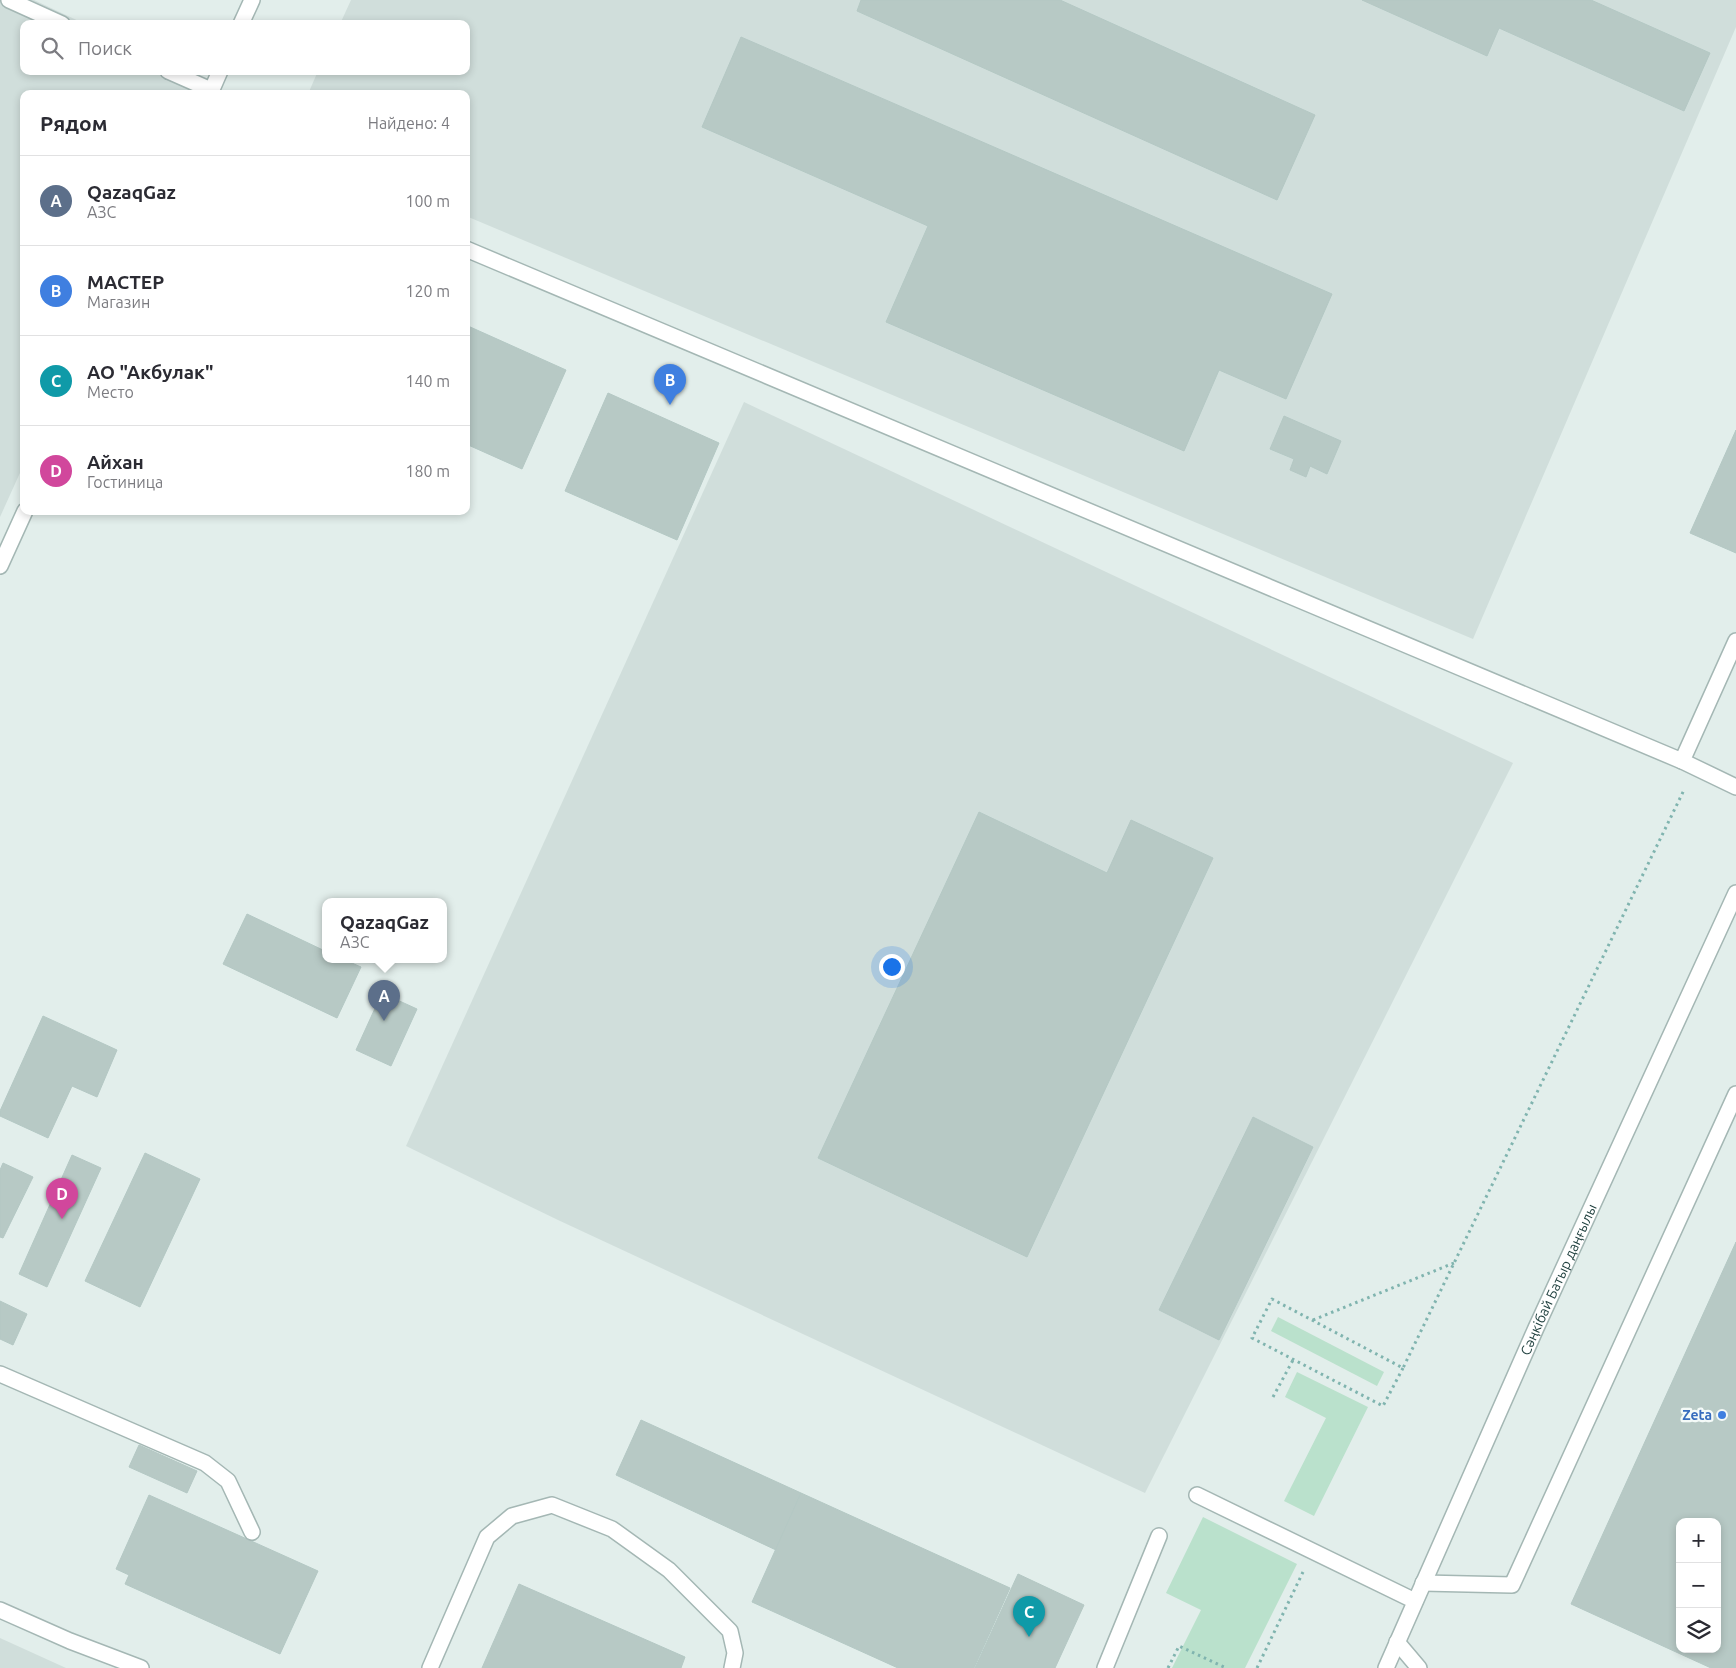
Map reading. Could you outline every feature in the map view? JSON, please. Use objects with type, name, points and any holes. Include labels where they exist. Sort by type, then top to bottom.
[{"type":"street","points":[[9,0],[53,20]]},
{"type":"street","points":[[243,20],[252,0]]},
{"type":"street","points":[[176,75],[206,90]]},
{"type":"street","points":[[211,90],[218,75]]},
{"type":"street","points":[[470,251],[1689,764],[1736,787]]},
{"type":"street","points":[[0,566],[23,515]]},
{"type":"street","points":[[1689,764],[1736,641]]},
{"type":"street","name":"Сәңкібай Батыр даңғылы","points":[[1386,1668],[1423,1583],[1734,904]]},
{"type":"street","points":[[1423,1583],[1512,1586],[1736,1094]]},
{"type":"street","points":[[0,1374],[205,1463],[228,1481],[252,1532]]},
{"type":"street","points":[[1197,1495],[1415,1601]]},
{"type":"street","points":[[430,1668],[487,1537],[512,1516],[552,1506],[612,1529],[669,1570],[730,1631],[735,1653],[732,1668]]},
{"type":"street","points":[[1105,1668],[1159,1536]]},
{"type":"street","points":[[0,1610],[70,1641],[141,1668]]},
{"type":"street","points":[[1397,1642],[1419,1668]]},
{"type":"path","points":[[1403,1368],[1272,1299],[1252,1338],[1383,1406],[1403,1368],[1454,1263],[1689,764]]},
{"type":"path","points":[[1312,1320],[1454,1263]]},
{"type":"path","points":[[1273,1397],[1293,1360]]},
{"type":"path","points":[[1257,1668],[1314,1552]]},
{"type":"path","points":[[1168,1668],[1178,1646],[1226,1668]]},
{"type":"shaded area","points":[[0,0],[34,0],[76,20],[20,20],[20,75],[196,75],[190,90],[20,90],[20,473],[0,517]]},
{"type":"shaded area","points":[[351,0],[1736,0],[1736,27],[1473,639],[470,218],[470,90],[310,90],[316,75],[470,75],[470,20],[342,20]]},
{"type":"shaded area","points":[[744,402],[1513,763],[1145,1493],[558,1220],[406,1146]]},
{"type":"shaded area","points":[[0,1638],[66,1668],[0,1668]]},
{"type":"green space","points":[[1278,1317],[1384,1372],[1377,1386],[1271,1331]]},
{"type":"green space","points":[[1297,1372],[1368,1407],[1314,1516],[1284,1501],[1326,1418],[1285,1397]]},
{"type":"green space","points":[[1203,1517],[1297,1564],[1245,1668],[1172,1668],[1201,1610],[1166,1593]]},
{"type":"building","points":[[861,0],[1060,0],[1315,115],[1277,200],[857,11]]},
{"type":"building","points":[[1362,0],[1591,0],[1710,53],[1684,111],[1499,28],[1487,56]]},
{"type":"building","points":[[741,37],[1332,294],[1286,399],[1219,370],[1184,451],[886,322],[928,226],[702,127]]},
{"type":"building","points":[[470,327],[566,370],[522,469],[470,446]]},
{"type":"building","points":[[608,393],[719,443],[677,540],[565,491]]},
{"type":"building","points":[[1284,416],[1341,441],[1327,474],[1310,466],[1306,477],[1290,470],[1294,459],[1270,449]]},
{"type":"building","points":[[1736,430],[1736,553],[1690,533]]},
{"type":"building","points":[[979,812],[1107,873],[1131,820],[1213,858],[1027,1257],[818,1158]]},
{"type":"building","points":[[247,914],[322,950],[322,963],[352,963],[361,967],[337,1018],[223,964]]},
{"type":"building","points":[[382,993],[417,1009],[391,1066],[356,1050]]},
{"type":"building","points":[[43,1016],[117,1050],[97,1097],[72,1086],[48,1138],[0,1116],[0,1111]]},
{"type":"building","points":[[1253,1117],[1313,1147],[1219,1340],[1159,1310]]},
{"type":"building","points":[[145,1153],[200,1179],[140,1307],[85,1281]]},
{"type":"building","points":[[72,1155],[101,1168],[47,1287],[19,1274]]},
{"type":"building","points":[[3,1163],[33,1177],[3,1238],[0,1237],[0,1170]]},
{"type":"building","points":[[1736,1242],[1736,1668],[1711,1668],[1678,1653],[1721,1653],[1721,1518],[1676,1518],[1676,1652],[1571,1604]]},
{"type":"building","points":[[0,1301],[27,1314],[13,1345],[0,1339]]},
{"type":"building","points":[[641,1420],[801,1493],[776,1550],[616,1475]]},
{"type":"building","points":[[139,1445],[197,1471],[187,1493],[129,1467]]},
{"type":"building","points":[[801,1493],[1010,1588],[974,1668],[898,1668],[752,1602]]},
{"type":"building","points":[[149,1495],[318,1571],[280,1654],[125,1584],[129,1575],[116,1569]]},
{"type":"building","points":[[1018,1574],[1084,1605],[1055,1668],[975,1668]]},
{"type":"building","points":[[519,1584],[685,1657],[681,1668],[482,1668]]},
{"type":"place","name":"МАСТЕР","points":[[670,405]]},
{"type":"place","name":"QazaqGaz","points":[[384,1021]]},
{"type":"place","name":"Айхан","points":[[62,1219]]},
{"type":"place","name":"Zeta","points":[[1722,1415]]},
{"type":"place","name":"АО \"Акбулак\"","points":[[1029,1637]]}]
